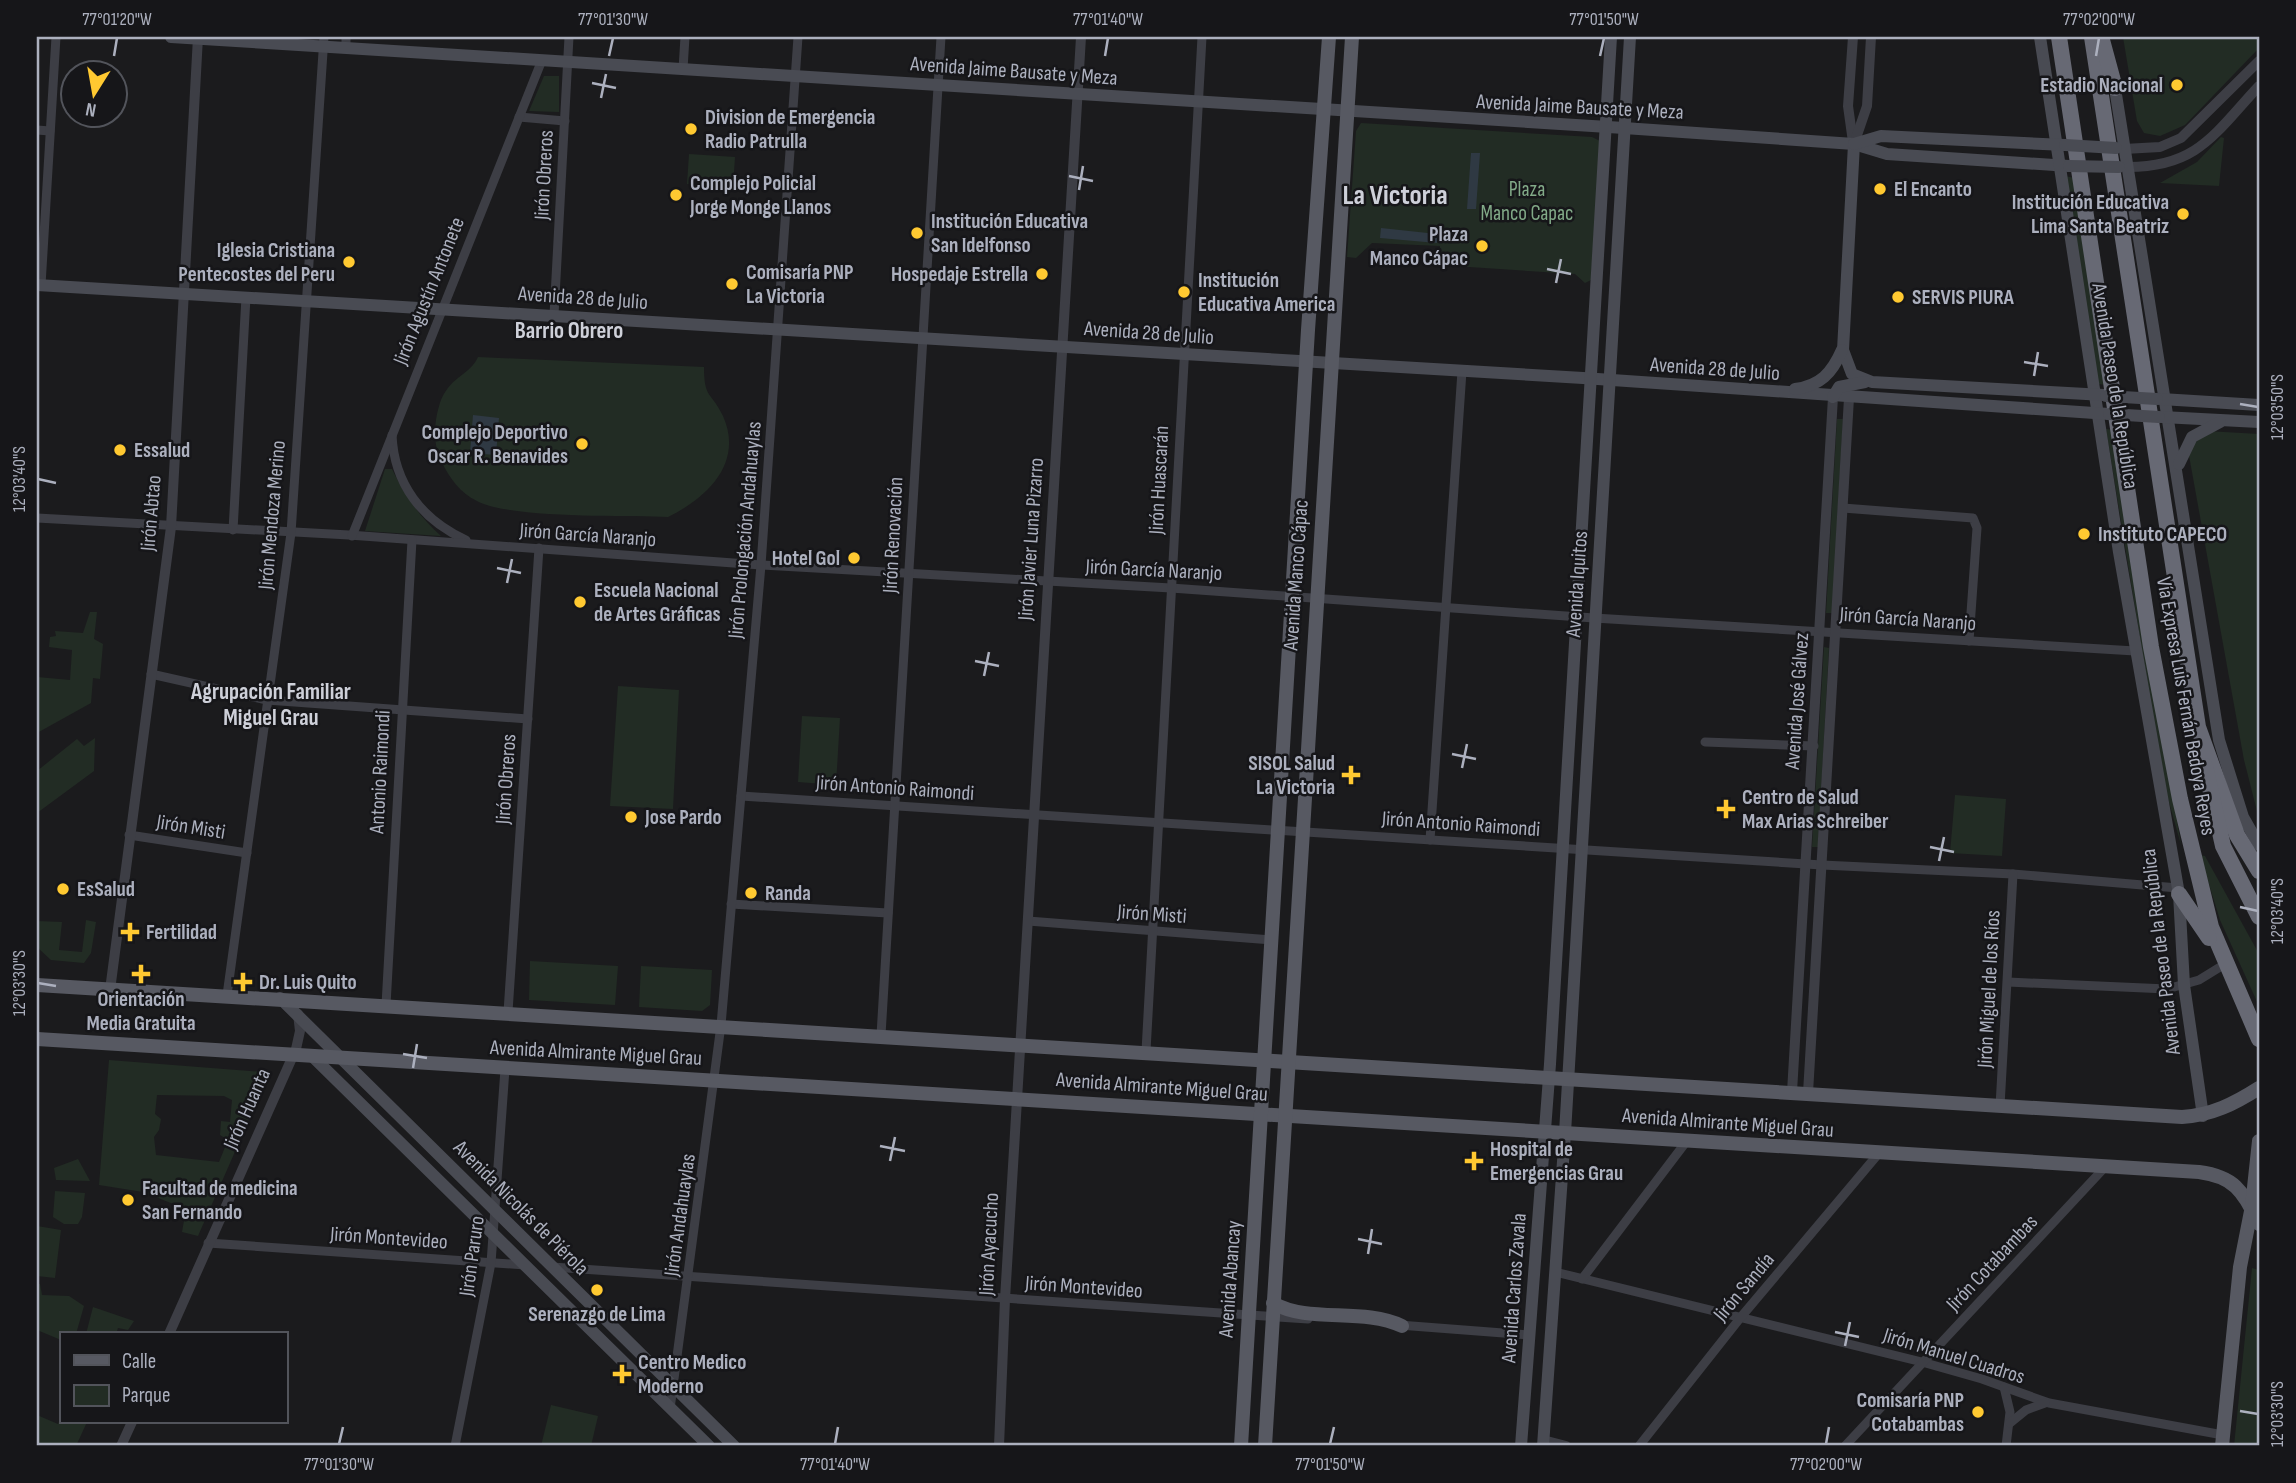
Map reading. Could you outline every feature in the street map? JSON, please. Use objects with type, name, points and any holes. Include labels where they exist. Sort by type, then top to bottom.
[{"type":"highway","name":"Vía Expresa Luis Fernán Bedoya Reyes","points":[[2059,37],[2151,647],[2194,866],[2223,959],[2249,1011],[2259,1039]]},
{"type":"highway","name":"Vía Expresa Luis Fernán Bedoya Reyes","points":[[2092,37],[2198,727],[2237,835],[2259,871]]},
{"type":"highway","points":[[2101,37],[2115,88]]},
{"type":"highway","points":[[2198,727],[2210,798],[2223,846],[2259,917]]},
{"type":"highway","points":[[2179,891],[2223,959]]},
{"type":"main road","name":"Avenida Jaime Bausate y Meza","points":[[171,37],[346,42],[542,60],[1347,113],[1624,128],[1854,144],[1887,154],[2123,167]]},
{"type":"main road","name":"Avenida Manco Cápac","points":[[1263,1112],[1306,362],[1329,37]]},
{"type":"main road","name":"Avenida Manco Cápac","points":[[1284,1113],[1352,37]]},
{"type":"main road","name":"Avenida Iquitos","points":[[1546,1129],[1611,37]]},
{"type":"main road","name":"Avenida Iquitos","points":[[1565,1130],[1630,37]]},
{"type":"main road","name":"Avenida Paseo de la República","points":[[2040,37],[2065,165],[2101,395],[2135,651],[2179,891],[2184,985],[2203,1116]]},
{"type":"main road","points":[[2108,37],[2120,148],[2164,417],[2178,471],[2219,740],[2243,817],[2259,845]]},
{"type":"main road","name":"Avenida Jaime Bausate y Meza","points":[[1854,144],[1881,136],[2120,148]]},
{"type":"main road","points":[[1854,144],[1843,350],[1852,374],[1872,382]]},
{"type":"main road","name":"Avenida 28 de Julio","points":[[39,285],[2259,422]]},
{"type":"main road","points":[[1774,392],[1802,388],[1824,379],[1832,371],[1843,350]]},
{"type":"main road","points":[[1833,397],[1839,387],[1846,384],[1872,382],[2259,405]]},
{"type":"main road","points":[[2178,471],[2182,453],[2192,437],[2210,425],[2231,421]]},
{"type":"main road","name":"Avenida Almirante Miguel Grau","points":[[37,985],[508,1012],[721,1030],[881,1035],[1021,1049],[1146,1051],[1287,1067],[1792,1092],[2182,1117],[2203,1116],[2227,1107],[2259,1088]]},
{"type":"main road","name":"Avenida Nicolás de Piérola","points":[[280,998],[341,1054],[734,1446]]},
{"type":"main road","name":"Avenida Almirante Miguel Grau","points":[[37,1039],[311,1055],[341,1054],[505,1069],[716,1077],[1565,1130],[1686,1142],[2108,1165],[2213,1174],[2234,1185],[2252,1206],[2259,1224]]},
{"type":"main road","name":"Avenida Nicolás de Piérola","points":[[311,1055],[709,1446]]},
{"type":"main road","points":[[385,1127],[399,1112]]},
{"type":"main road","name":"Avenida Abancay","points":[[1241,1446],[1263,1112]]},
{"type":"main road","name":"Avenida Abancay","points":[[1265,1446],[1284,1113]]},
{"type":"main road","name":"Avenida Carlos Zavala","points":[[1521,1446],[1546,1129]]},
{"type":"main road","name":"Avenida Carlos Zavala","points":[[1543,1443],[1565,1130]]},
{"type":"main road","points":[[2223,1441],[2240,1267],[2252,1206],[2259,1141]]},
{"type":"main road","points":[[1537,1240],[1557,1242]]},
{"type":"main road","points":[[1272,1310],[1384,1317],[1402,1326]]},
{"type":"main road","points":[[1526,1389],[1546,1391]]},
{"type":"street","points":[[39,285],[42,189],[50,131],[56,37]]},
{"type":"street","name":"Jirón Obreros","points":[[554,315],[569,37]]},
{"type":"street","points":[[683,69],[685,37]]},
{"type":"street","name":"Jirón Prolongación Andahuaylas","points":[[721,1030],[761,565],[798,37]]},
{"type":"street","name":"Jirón Renovación","points":[[881,1035],[941,37]]},
{"type":"street","name":"Jirón Javier Luna Pizarro","points":[[1021,1049],[1081,37]]},
{"type":"street","name":"Jirón Huascarán","points":[[1146,1051],[1202,37]]},
{"type":"street","points":[[1853,37],[1848,106],[1854,144]]},
{"type":"street","points":[[1854,144],[1867,106],[1871,37]]},
{"type":"street","name":"Jirón Abtao","points":[[110,990],[171,527],[198,38]]},
{"type":"street","name":"Jirón Mendoza Merino","points":[[227,995],[291,533],[323,41]]},
{"type":"street","name":"Jirón Agustín Antonete","points":[[352,536],[392,429],[542,60]]},
{"type":"street","points":[[2120,148],[2160,147],[2181,138],[2259,61]]},
{"type":"street","points":[[2123,167],[2163,165],[2192,153],[2259,86]]},
{"type":"street","points":[[519,117],[565,121]]},
{"type":"street","points":[[37,130],[50,131]]},
{"type":"street","points":[[233,530],[246,297]]},
{"type":"street","points":[[1430,840],[1462,371]]},
{"type":"street","name":"Avenida José Gálvez","points":[[1792,1092],[1833,397]]},
{"type":"street","name":"Avenida José Gálvez","points":[[1808,1093],[1849,398]]},
{"type":"street","points":[[392,429],[396,462],[408,492],[429,517],[472,544]]},
{"type":"street","points":[[1843,508],[1973,518],[1977,528],[1969,641]]},
{"type":"street","name":"Jirón García Naranjo","points":[[37,518],[2135,651]]},
{"type":"street","name":"Antonio Raimondi","points":[[386,1005],[400,711],[412,540]]},
{"type":"street","name":"Jirón Obreros","points":[[508,1012],[539,548]]},
{"type":"street","points":[[151,674],[267,700],[527,719]]},
{"type":"street","points":[[1705,742],[1814,746]]},
{"type":"street","name":"Jirón Antonio Raimondi","points":[[741,796],[1822,865],[2013,874],[2179,891]]},
{"type":"street","name":"Jirón Misti","points":[[129,835],[247,853]]},
{"type":"street","name":"Jirón Miguel de los Ríos","points":[[2000,1106],[2013,874]]},
{"type":"street","points":[[731,904],[888,913]]},
{"type":"street","name":"Jirón Misti","points":[[1028,921],[1272,940]]},
{"type":"street","points":[[2008,982],[2126,989],[2184,985],[2199,981],[2223,959]]},
{"type":"street","name":"Jirón Huanta","points":[[170,1332],[295,1052],[300,1031],[295,1011]]},
{"type":"street","name":"Jirón Andahuaylas","points":[[670,1409],[690,1277],[721,1030]]},
{"type":"street","name":"Jirón Ayacucho","points":[[999,1446],[1005,1299],[1021,1049]]},
{"type":"street","name":"Jirón Paruro","points":[[455,1446],[491,1263],[505,1069]]},
{"type":"street","points":[[1582,1279],[1686,1142]]},
{"type":"street","name":"Jirón Sandía","points":[[1639,1446],[1741,1317],[1879,1153]]},
{"type":"street","name":"Jirón Cotabambas","points":[[1845,1446],[2108,1165]]},
{"type":"street","name":"Jirón Montevideo","points":[[208,1243],[527,1265]]},
{"type":"street","name":"Jirón Montevideo","points":[[552,1267],[1248,1315],[1272,1310]]},
{"type":"street","name":"Jirón Manuel Cuadros","points":[[1555,1272],[1922,1362],[2049,1403],[2223,1441]]},
{"type":"street","points":[[1402,1326],[1530,1335]]},
{"type":"street","points":[[2004,1387],[2009,1399],[2006,1446]]},
{"type":"street","points":[[2009,1425],[2026,1409],[2049,1403]]},
{"type":"street","points":[[121,1446],[131,1424]]},
{"type":"street","points":[[1543,1443],[1566,1446]]},
{"type":"green space","name":"Estadio Nacional","points":[[2123,37],[2259,37],[2259,48],[2185,125],[2160,136],[2144,133],[2137,121]]},
{"type":"green space","points":[[544,76],[559,76],[559,112],[529,111]]},
{"type":"green space","name":"Plaza Manco Capac","points":[[1361,123],[1592,137],[1600,141],[1591,280],[1585,283],[1575,274],[1439,265],[1440,246],[1372,243],[1356,258],[1347,257],[1356,131]]},
{"type":"green space","points":[[2221,137],[2224,138],[2219,186],[2160,183],[2197,162]]},
{"type":"green space","points":[[689,154],[735,157],[733,187],[687,184]]},
{"type":"green space","points":[[2065,176],[2075,178],[2107,385],[2098,384]]},
{"type":"green space","name":"Complejo Deportivo Oscar R. Benavides","points":[[478,357],[704,367],[707,390],[723,416],[728,433],[729,449],[725,464],[708,489],[696,500],[668,517],[515,511],[477,501],[452,480],[445,469],[439,456],[435,432],[439,407],[445,392]]},
{"type":"green space","points":[[1837,419],[1843,419],[1832,613],[1826,613]]},
{"type":"green space","points":[[2106,429],[2114,430],[2181,845],[2163,781]]},
{"type":"green space","points":[[2207,431],[2259,434],[2259,819],[2244,760],[2188,450]]},
{"type":"green space","points":[[385,469],[392,469],[413,505],[441,536],[365,531]]},
{"type":"green space","points":[[90,612],[97,612],[94,639],[103,644],[100,679],[93,678],[91,703],[37,733],[37,677],[70,680],[72,650],[49,647],[50,637],[56,636],[55,631],[83,633]]},
{"type":"green space","points":[[1824,647],[1829,648],[1818,847],[1812,847]]},
{"type":"green space","points":[[618,686],[679,690],[673,809],[610,806]]},
{"type":"green space","points":[[802,716],[840,718],[836,785],[798,782]]},
{"type":"green space","points":[[95,738],[94,771],[37,813],[37,771],[77,739],[84,746]]},
{"type":"green space","points":[[1955,795],[2006,799],[2002,856],[1950,853]]},
{"type":"green space","points":[[2200,855],[2205,856],[2259,954],[2259,1006],[2220,920]]},
{"type":"green space","points":[[86,920],[96,922],[91,953],[84,963],[51,960],[37,947],[37,921],[62,922],[59,950],[82,952]]},
{"type":"green space","points":[[530,961],[618,966],[615,1005],[529,1000]]},
{"type":"green space","points":[[641,966],[712,970],[710,1005],[702,1011],[639,1007]]},
{"type":"green space","points":[[109,1060],[264,1072],[262,1090],[198,1236],[182,1232],[186,1209],[143,1192],[99,1185]],"holes":[[[157,1095],[224,1096],[232,1100],[230,1122],[221,1121],[220,1135],[228,1140],[219,1162],[156,1155],[154,1137],[159,1130],[161,1119],[155,1114]]]},
{"type":"green space","points":[[78,1159],[90,1181],[56,1180],[54,1168]]},
{"type":"green space","points":[[55,1191],[85,1193],[82,1217],[78,1224],[64,1224],[53,1217]]},
{"type":"green space","points":[[37,1226],[61,1230],[55,1278],[37,1276]]},
{"type":"green space","points":[[2252,1268],[2259,1270],[2259,1446],[2234,1446]]},
{"type":"green space","points":[[37,1284],[40,1284],[42,1295],[69,1296],[84,1306],[77,1332],[60,1332],[60,1340],[37,1330]]},
{"type":"green space","points":[[93,1307],[134,1321],[128,1330],[118,1328],[117,1332],[87,1332]]},
{"type":"green space","points":[[551,1405],[598,1416],[591,1446],[541,1446]]},
{"type":"green space","points":[[37,1415],[58,1424],[60,1419],[60,1424],[86,1424],[76,1446],[37,1446]]},
{"type":"shaded area","points":[[1471,153],[1480,153],[1476,209],[1467,209]]},
{"type":"shaded area","points":[[1381,228],[1437,234],[1437,243],[1380,238]]},
{"type":"shaded area","points":[[473,415],[499,418],[496,455],[470,453]]},
{"type":"place","name":"Estadio Nacional","points":[[2177,85]]},
{"type":"place","name":"Division de Emergencia Radio Patrulla","points":[[691,129]]},
{"type":"place","name":"El Encanto","points":[[1880,189]]},
{"type":"place","name":"Complejo Policial Jorge Monge Llanos","points":[[676,195]]},
{"type":"place","name":"Institución Educativa Lima Santa Beatriz","points":[[2183,214]]},
{"type":"place","name":"Institución Educativa San Idelfonso","points":[[917,233]]},
{"type":"place","name":"Plaza Manco Cápac","points":[[1482,246]]},
{"type":"place","name":"Iglesia Cristiana Pentecostes del Peru","points":[[349,262]]},
{"type":"place","name":"Hospedaje Estrella","points":[[1042,274]]},
{"type":"place","name":"Comisaría PNP La Victoria","points":[[732,284]]},
{"type":"place","name":"Institución Educativa America","points":[[1184,292]]},
{"type":"place","name":"SERVIS PIURA","points":[[1898,297]]},
{"type":"place","name":"Complejo Deportivo Oscar R. Benavides","points":[[582,444]]},
{"type":"place","name":"Essalud","points":[[120,450]]},
{"type":"place","name":"Instituto CAPECO","points":[[2084,534]]},
{"type":"place","name":"Hotel Gol","points":[[854,558]]},
{"type":"place","name":"Escuela Nacional de Artes Gráficas","points":[[580,602]]},
{"type":"place","name":"SISOL Salud La Victoria","points":[[1351,775]]},
{"type":"place","name":"Centro de Salud Max Arias Schreiber","points":[[1726,809]]},
{"type":"place","name":"Jose Pardo","points":[[631,817]]},
{"type":"place","name":"EsSalud","points":[[63,889]]},
{"type":"place","name":"Randa","points":[[751,893]]},
{"type":"place","name":"Fertilidad","points":[[130,932]]},
{"type":"place","name":"Orientación Media Gratuita","points":[[141,974]]},
{"type":"place","name":"Dr. Luis Quito","points":[[243,982]]},
{"type":"place","name":"Hospital de Emergencias Grau","points":[[1474,1161]]},
{"type":"place","name":"Facultad de medicina San Fernando","points":[[128,1200]]},
{"type":"place","name":"Serenazgo de Lima","points":[[597,1290]]},
{"type":"place","name":"Centro Medico Moderno","points":[[622,1374]]},
{"type":"place","name":"Comisaría PNP Cotabambas","points":[[1978,1412]]},
{"type":"district","name":"La Victoria","points":[[1395,195]]},
{"type":"district","name":"Barrio Obrero","points":[[569,331]]},
{"type":"district","name":"Agrupación Familiar Miguel Grau","points":[[271,705]]}]
